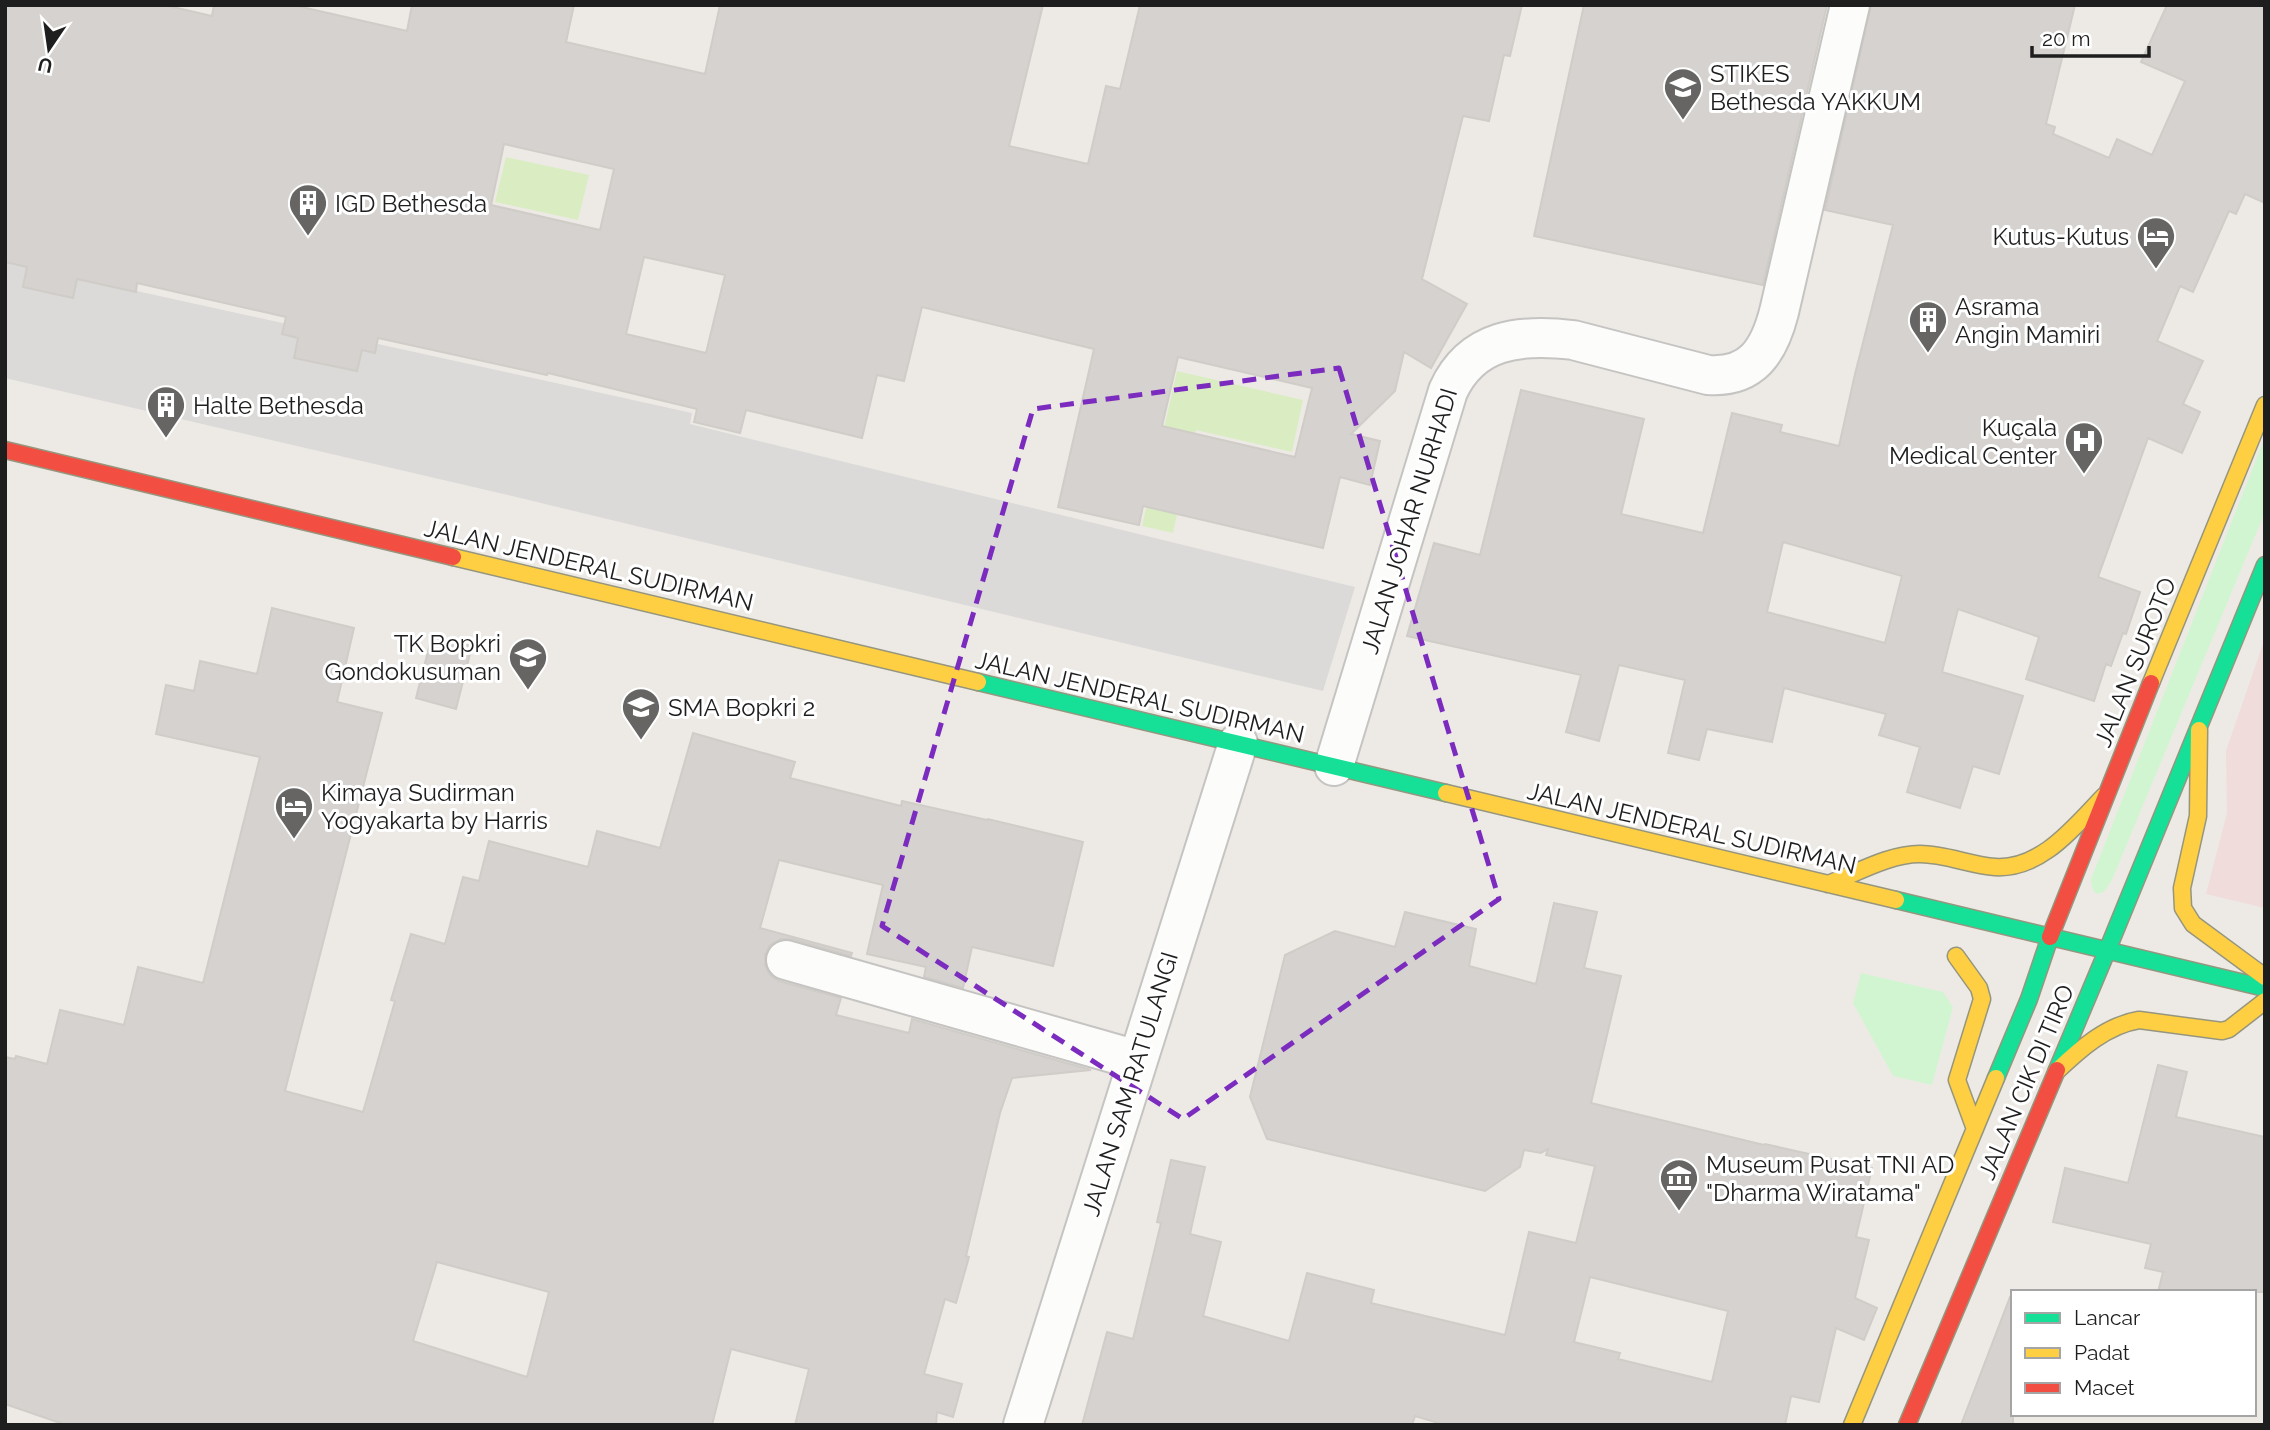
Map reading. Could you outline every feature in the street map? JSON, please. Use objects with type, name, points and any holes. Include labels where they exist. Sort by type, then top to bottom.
[{"type":"main road","name":"JALAN SUROTO","points":[[2050,937],[2265,405]]},
{"type":"main road","name":"JALAN JENDERAL SUDIRMAN","points":[[5,450],[2265,988]]},
{"type":"main road","points":[[2107,951],[2265,565]]},
{"type":"main road","points":[[2199,730],[2199,816],[2182,888],[2183,908],[2193,924],[2265,977]]},
{"type":"main road","points":[[1828,884],[1906,855],[1921,854],[1995,867],[2015,867],[2035,858],[2058,842],[2105,796]]},
{"type":"main road","name":"JALAN CIK DI TIRO","points":[[1852,1425],[2029,999],[2050,937]]},
{"type":"main road","name":"JALAN CIK DI TIRO","points":[[1907,1425],[2107,951]]},
{"type":"main road","points":[[1956,956],[1979,988],[1982,999],[1957,1080],[1975,1129]]},
{"type":"main road","points":[[2053,1075],[2090,1044],[2129,1020],[2222,1031],[2229,1029],[2265,1001]]},
{"type":"street","name":"JALAN JOHAR NURHADI","points":[[1334,766],[1448,391],[1464,364],[1489,347],[1504,342],[1521,338],[1554,338],[1573,340],[1708,375],[1725,376],[1757,360],[1766,349],[1779,312],[1850,5]]},
{"type":"street","name":"JALAN SAM RATULANGI","points":[[1023,1425],[1238,743]]},
{"type":"street","points":[[786,960],[1138,1060]]},
{"type":"highlighted area","points":[[1339,368],[1499,899],[1183,1119],[882,926],[1033,409]]},
{"type":"shaded area","points":[[5,262],[692,413],[690,424],[1355,587],[1323,691],[495,492],[5,378]]},
{"type":"shaded area","points":[[2265,638],[2265,908],[2206,894],[2227,813],[2226,751]]},
{"type":"green space","points":[[506,157],[589,175],[578,220],[495,202]]},
{"type":"green space","points":[[1177,371],[1303,400],[1292,452],[1196,430],[1173,533],[1142,526]]},
{"type":"green space","points":[[2265,437],[2265,512],[2112,880],[2104,892],[2096,894],[2091,879]]},
{"type":"green space","points":[[1861,973],[1943,992],[1953,1007],[1932,1085],[1893,1076],[1853,1003]]},
{"type":"building","points":[[5,5],[164,5],[212,16],[214,5],[293,5],[407,31],[412,5],[574,5],[566,42],[705,74],[720,5],[1043,5],[1009,146],[1088,164],[1106,86],[1120,89],[1140,5],[1522,5],[1510,56],[1504,55],[1489,121],[1463,116],[1422,279],[1467,304],[1431,368],[1404,352],[1395,391],[1351,434],[1380,441],[1370,485],[1340,477],[1323,548],[1143,506],[1139,525],[1058,507],[1094,349],[922,307],[904,381],[877,375],[862,438],[746,410],[740,433],[694,422],[697,409],[548,373],[547,375],[378,338],[375,353],[362,350],[357,371],[294,358],[298,338],[282,334],[286,317],[137,283],[136,292],[77,279],[73,298],[23,287],[27,267],[5,262]],"holes":[[[504,144],[614,169],[600,230],[491,205]],[[644,257],[725,275],[706,353],[626,334]],[[1178,357],[1312,388],[1295,457],[1162,426]]]},
{"type":"building","name":"STIKES Bethesda YAKKUM","points":[[1584,5],[1827,5],[1763,285],[1534,236]]},
{"type":"building","points":[[1871,5],[2075,5],[2046,124],[2055,127],[2053,134],[2109,158],[2117,139],[2152,155],[2185,81],[2141,62],[2167,5],[2265,5],[2265,203],[2245,194],[2236,214],[2229,211],[2193,292],[2180,286],[2157,341],[2203,361],[2183,404],[2200,412],[2182,453],[2148,438],[2098,577],[2140,592],[2126,634],[2123,633],[2111,666],[2106,664],[2094,701],[2026,679],[2039,637],[1958,609],[1942,672],[2023,696],[1999,774],[1973,766],[1960,808],[1907,792],[1920,747],[1879,735],[1886,714],[1784,688],[1772,742],[1707,729],[1699,760],[1668,753],[1685,680],[1619,665],[1599,741],[1566,732],[1581,675],[1407,636],[1434,543],[1480,555],[1521,390],[1644,419],[1621,514],[1703,533],[1732,413],[1782,425],[1780,432],[1839,446],[1893,225],[1825,210]],"holes":[[[1783,542],[1902,576],[1885,643],[1767,612]]]},
{"type":"building","points":[[272,608],[354,628],[337,702],[382,713],[285,1091],[363,1112],[395,1001],[391,1000],[411,934],[445,944],[463,877],[479,881],[489,841],[588,867],[597,831],[660,848],[693,733],[795,762],[790,778],[901,806],[902,801],[1083,842],[1053,966],[972,947],[963,988],[924,977],[926,967],[867,954],[883,885],[779,860],[760,928],[852,953],[851,956],[792,939],[781,939],[770,945],[765,955],[765,965],[770,975],[779,981],[841,998],[836,1015],[909,1033],[912,1019],[1091,1070],[1012,1078],[1000,1113],[966,1256],[969,1257],[956,1303],[945,1299],[924,1374],[962,1384],[953,1417],[937,1412],[936,1425],[795,1425],[809,1369],[731,1349],[712,1425],[66,1425],[5,1404],[5,1057],[15,1059],[16,1056],[47,1064],[60,1010],[124,1025],[138,967],[203,983],[260,757],[156,734],[166,685],[194,691],[200,661],[257,674]],"holes":[[[437,1262],[549,1292],[527,1377],[413,1341]]]},
{"type":"building","points":[[432,636],[472,646],[456,709],[416,698]]},
{"type":"building","points":[[1554,903],[1597,912],[1584,968],[1621,976],[1591,1103],[1872,1168],[1856,1237],[1869,1240],[1855,1298],[1877,1308],[1864,1340],[1836,1328],[1819,1402],[1791,1396],[1785,1425],[1445,1425],[1415,1416],[1412,1425],[1082,1425],[1107,1332],[1133,1339],[1161,1223],[1157,1222],[1171,1160],[1205,1167],[1190,1234],[1221,1242],[1203,1316],[1289,1341],[1307,1273],[1374,1290],[1371,1303],[1505,1335],[1529,1232],[1576,1243],[1595,1166],[1546,1155],[1548,1149],[1541,1153],[1524,1150],[1520,1167],[1485,1191],[1267,1139],[1250,1097],[1285,955],[1335,931],[1395,947],[1405,912],[1476,929],[1469,966],[1536,984]],"holes":[[[1590,1277],[1728,1311],[1712,1382],[1618,1359],[1620,1353],[1574,1342]]]},
{"type":"building","points":[[2158,1065],[2187,1072],[2176,1117],[2265,1137],[2265,1292],[2158,1290],[2163,1272],[2145,1268],[2151,1244],[2053,1222],[2065,1168],[2128,1183]]},
{"type":"building","points":[[2010,1297],[2011,1297],[2013,1425],[1961,1425]]},
{"type":"traffic: fast","points":[[2107,951],[2265,565]]},
{"type":"traffic: fast","points":[[978,682],[1446,793]]},
{"type":"traffic: fast","points":[[1896,900],[2265,988]]},
{"type":"traffic: fast","points":[[1996,1078],[2029,999],[2050,937]]},
{"type":"traffic: fast","points":[[2057,1070],[2107,951]]},
{"type":"traffic: slow","points":[[2151,683],[2265,405]]},
{"type":"traffic: slow","points":[[453,557],[978,682]]},
{"type":"traffic: slow","points":[[2199,730],[2198,816],[2182,888],[2183,908],[2193,924],[2265,977]]},
{"type":"traffic: slow","points":[[1446,793],[1896,900]]},
{"type":"traffic: slow","points":[[1828,884],[1885,861],[1908,855],[1939,856],[1995,867],[2012,866],[2042,854],[2056,844],[2104,796]]},
{"type":"traffic: slow","points":[[1956,956],[1979,988],[1982,999],[1957,1080],[1975,1129]]},
{"type":"traffic: slow","points":[[2057,1071],[2095,1039],[2127,1023],[2139,1020],[2222,1031],[2229,1029],[2265,1001]]},
{"type":"traffic: slow","points":[[1852,1425],[1996,1078]]},
{"type":"traffic: jam","points":[[5,450],[453,557]]},
{"type":"traffic: jam","points":[[2050,937],[2151,683]]},
{"type":"traffic: jam","points":[[1907,1425],[2057,1070]]},
{"type":"place","name":"STIKES Bethesda YAKKUM","points":[[1683,121]]},
{"type":"place","name":"IGD Bethesda","points":[[308,237]]},
{"type":"place","name":"Kutus-Kutus","points":[[2156,270]]},
{"type":"place","name":"Asrama Angin Mamiri","points":[[1928,354]]},
{"type":"place","name":"Halte Bethesda","points":[[166,439]]},
{"type":"place","name":"Kuçala Medical Center","points":[[2084,475]]},
{"type":"place","name":"TK Bopkri Gondokusuman","points":[[528,691]]},
{"type":"place","name":"SMA Bopkri 2","points":[[641,741]]},
{"type":"place","name":"Kimaya Sudirman Yogyakarta by Harris","points":[[294,840]]},
{"type":"place","name":"Museum Pusat TNI AD \"Dharma Wiratama\"","points":[[1679,1212]]}]
